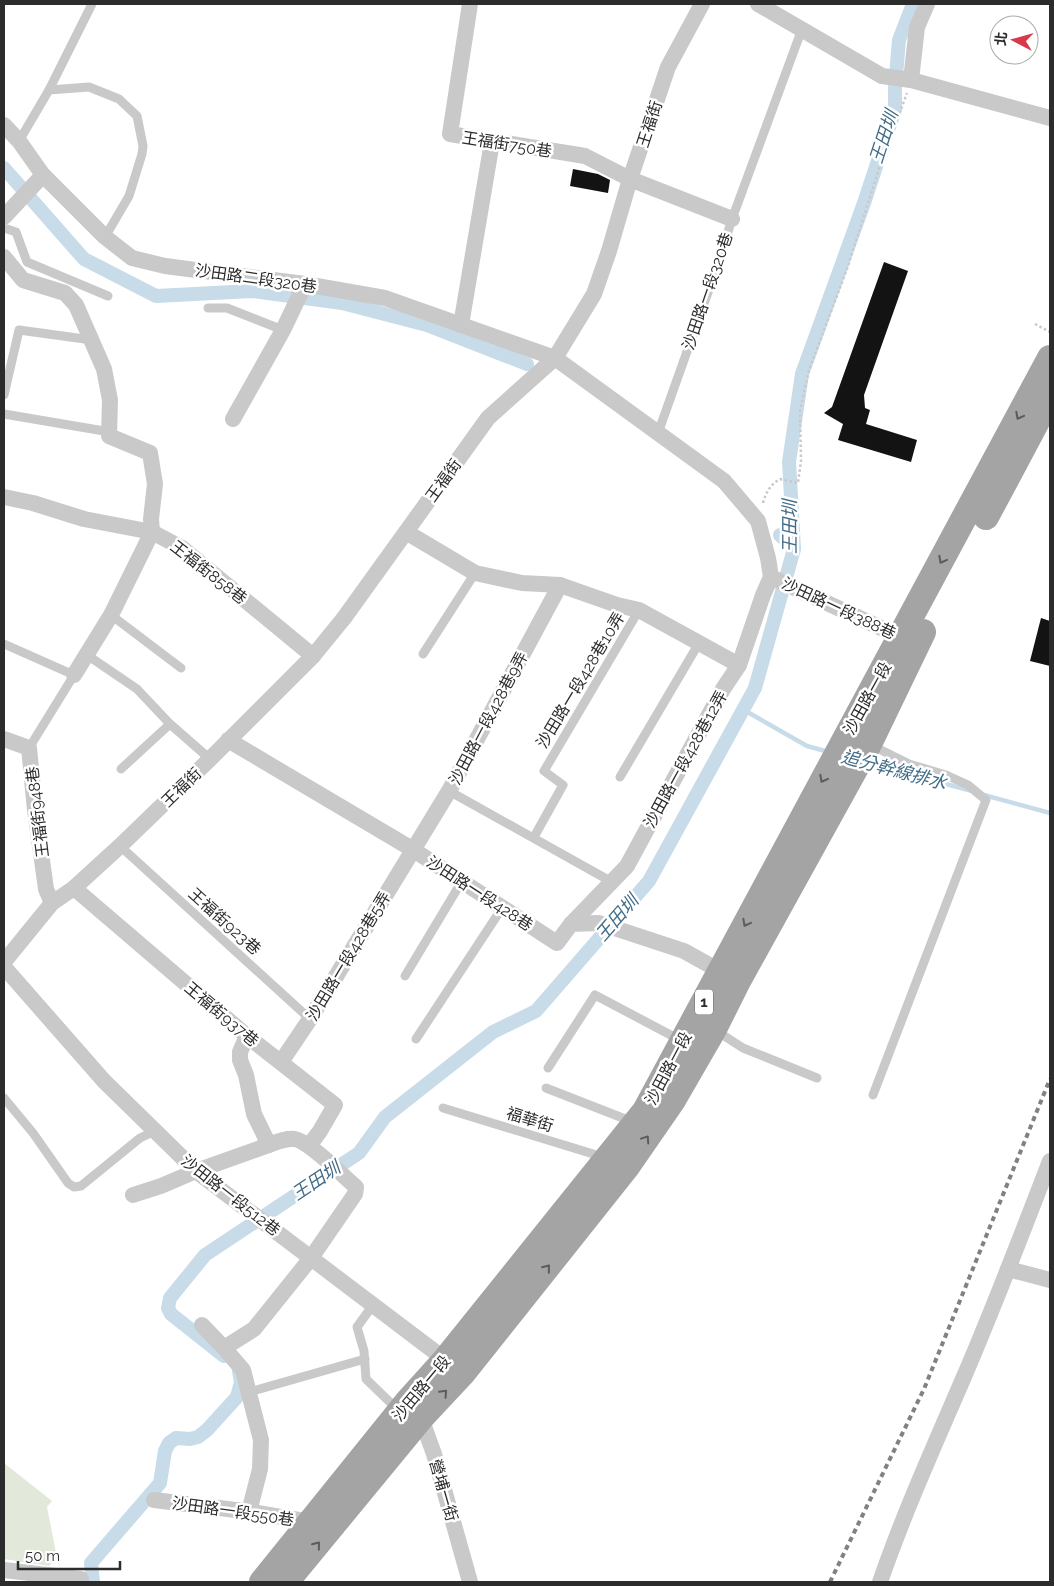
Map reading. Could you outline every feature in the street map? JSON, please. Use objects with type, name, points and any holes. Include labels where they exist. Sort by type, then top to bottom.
[{"type":"main road","name":"沙田路一段","points":[[262,1582],[311,1522],[410,1411],[454,1366],[626,1168],[673,1100],[714,1029],[729,976],[847,734],[909,641],[1044,395],[1050,358]]},
{"type":"main road","name":"沙田路一段","points":[[454,1366],[645,1111],[682,1041],[729,976],[869,744],[909,641]]},
{"type":"main road","name":"沙田路一段","points":[[286,1582],[410,1411]]},
{"type":"street","name":"王福街750巷","points":[[470,4],[450,134],[584,156],[630,179],[732,219]]},
{"type":"street","name":"王福街","points":[[74,888],[120,846],[313,656],[344,618],[488,418],[555,358],[594,294],[610,251],[630,179],[668,67],[702,4]]},
{"type":"street","points":[[758,4],[882,76],[912,80],[1050,118]]},
{"type":"street","points":[[912,80],[917,27],[927,4]]},
{"type":"street","name":"沙田路二段320巷","points":[[4,125],[19,141],[42,175],[105,237],[132,258],[165,266],[305,284],[385,298],[555,358]]},
{"type":"street","points":[[461,325],[492,142]]},
{"type":"street","points":[[4,217],[42,175]]},
{"type":"street","points":[[4,257],[23,280],[65,293],[76,305],[104,368],[110,400],[109,436],[114,440],[150,453],[155,484],[151,519],[152,532],[111,615],[74,675]]},
{"type":"street","points":[[232,420],[283,330],[305,284]]},
{"type":"street","points":[[555,358],[658,433]]},
{"type":"street","name":"沙田路一段388巷","points":[[658,433],[724,481],[758,522],[771,577],[909,641]]},
{"type":"street","name":"王福街858巷","points":[[4,497],[33,503],[84,519],[152,532],[182,548],[313,656]]},
{"type":"street","points":[[406,532],[475,573],[522,583],[560,585],[617,605],[639,610],[739,665]]},
{"type":"street","name":"沙田路一段428巷12弄","points":[[572,924],[627,866],[723,689],[739,665],[762,595],[771,577]]},
{"type":"street","name":"沙田路一段428巷9弄","points":[[412,849],[449,790],[560,585]]},
{"type":"street","name":"王福街948巷","points":[[4,739],[30,748],[35,810],[46,889],[52,903]]},
{"type":"street","name":"沙田路一段428巷","points":[[228,740],[412,849],[557,943],[572,924]]},
{"type":"street","name":"沙田路一段428巷5弄","points":[[281,1062],[310,1019],[412,849]]},
{"type":"street","points":[[4,962],[52,903],[74,888]]},
{"type":"street","name":"王福街937巷","points":[[74,888],[247,1036],[335,1105],[309,1146]]},
{"type":"street","points":[[572,924],[599,923],[684,951],[729,976]]},
{"type":"street","name":"沙田路一段512巷","points":[[4,968],[104,1081],[196,1171],[454,1366]]},
{"type":"street","points":[[247,1036],[240,1052],[240,1060],[246,1075],[254,1114],[269,1145]]},
{"type":"street","points":[[133,1195],[281,1140],[289,1139],[297,1140],[309,1146],[356,1187],[356,1194],[311,1258],[254,1328],[224,1348]]},
{"type":"street","points":[[880,1582],[928,1457],[966,1371],[1050,1161]]},
{"type":"street","points":[[1008,1269],[1050,1280]]},
{"type":"street","points":[[202,1325],[243,1370],[249,1392],[261,1440],[260,1470],[251,1504],[252,1512]]},
{"type":"street","name":"營埔一街","points":[[410,1411],[434,1454],[470,1582]]},
{"type":"street","name":"沙田路一段550巷","points":[[154,1500],[252,1512],[311,1522]]},
{"type":"street","points":[[4,1570],[82,1581]]},
{"type":"lane","points":[[19,141],[49,90],[92,4]]},
{"type":"lane","name":"沙田路一段320巷","points":[[658,433],[716,270],[732,219],[802,30]]},
{"type":"lane","points":[[49,90],[89,87],[119,99],[137,116],[143,146],[142,154],[128,196],[105,237]]},
{"type":"lane","points":[[4,228],[16,232],[27,262],[108,296]]},
{"type":"lane","points":[[208,308],[227,308],[283,330]]},
{"type":"lane","points":[[4,395],[18,330],[92,340]]},
{"type":"lane","points":[[4,414],[110,432]]},
{"type":"lane","points":[[423,654],[475,573]]},
{"type":"lane","name":"沙田路一段428巷10弄","points":[[534,837],[563,785],[544,771],[639,610]]},
{"type":"lane","points":[[111,615],[181,668]]},
{"type":"lane","points":[[4,644],[74,675],[30,748]]},
{"type":"lane","points":[[620,777],[699,644]]},
{"type":"lane","points":[[87,655],[136,689],[170,724],[210,758]]},
{"type":"lane","points":[[121,769],[170,724]]},
{"type":"lane","points":[[869,744],[908,764],[946,775],[968,785],[986,800],[873,1095]]},
{"type":"lane","points":[[449,790],[612,882]]},
{"type":"lane","name":"王福街923巷","points":[[120,846],[310,1019]]},
{"type":"lane","points":[[405,976],[462,881]]},
{"type":"lane","points":[[416,1039],[502,908]]},
{"type":"lane","points":[[548,1068],[595,995],[682,1041]]},
{"type":"lane","points":[[714,1029],[743,1048],[817,1078]]},
{"type":"lane","points":[[546,1088],[636,1123]]},
{"type":"lane","points":[[4,1098],[33,1133],[68,1183],[74,1187],[81,1186],[140,1138],[155,1131]]},
{"type":"lane","name":"福華街","points":[[443,1108],[608,1158]]},
{"type":"lane","points":[[373,1305],[357,1328],[365,1359],[366,1379],[410,1411]]},
{"type":"lane","points":[[249,1392],[365,1359]]},
{"type":"path","points":[[758,522],[765,495],[772,484],[780,479],[798,483],[802,461],[800,411],[810,370],[847,269],[879,169],[912,80]]},
{"type":"path","points":[[1036,324],[1050,332]]},
{"type":"green space","points":[[4,1463],[52,1501],[47,1507],[57,1558],[49,1566],[4,1559]]},
{"type":"building","points":[[573,169],[598,174],[610,180],[608,193],[570,186]]},
{"type":"building","points":[[884,262],[908,271],[864,395],[865,408],[870,410],[866,424],[917,440],[911,462],[838,440],[843,424],[824,413],[832,407]]},
{"type":"building","points":[[1041,618],[1050,621],[1050,666],[1030,661]]},
{"type":"waterway","name":"王田圳","points":[[224,1356],[171,1314],[168,1308],[170,1298],[205,1255],[359,1153],[385,1117],[493,1032],[536,1011],[649,881],[755,688],[794,549],[789,462],[802,374],[864,203],[895,109],[899,40],[913,4]]},
{"type":"waterway","points":[[4,168],[84,259],[156,296],[252,291],[342,303],[427,325],[527,364]]},
{"type":"waterway","points":[[780,535],[794,549]]},
{"type":"waterway","name":"追分幹線排水","points":[[744,710],[807,746],[829,752]]},
{"type":"waterway","name":"追分幹線排水","points":[[868,763],[972,791]]},
{"type":"waterway","name":"追分幹線排水","points":[[984,795],[1050,813]]},
{"type":"waterway","name":"王田圳","points":[[93,1582],[91,1563],[160,1483],[165,1451],[169,1443],[176,1438],[190,1439],[198,1437],[207,1430],[237,1397],[241,1382],[239,1371]]},
{"type":"railway","points":[[830,1582],[924,1389],[1050,1079]]}]
